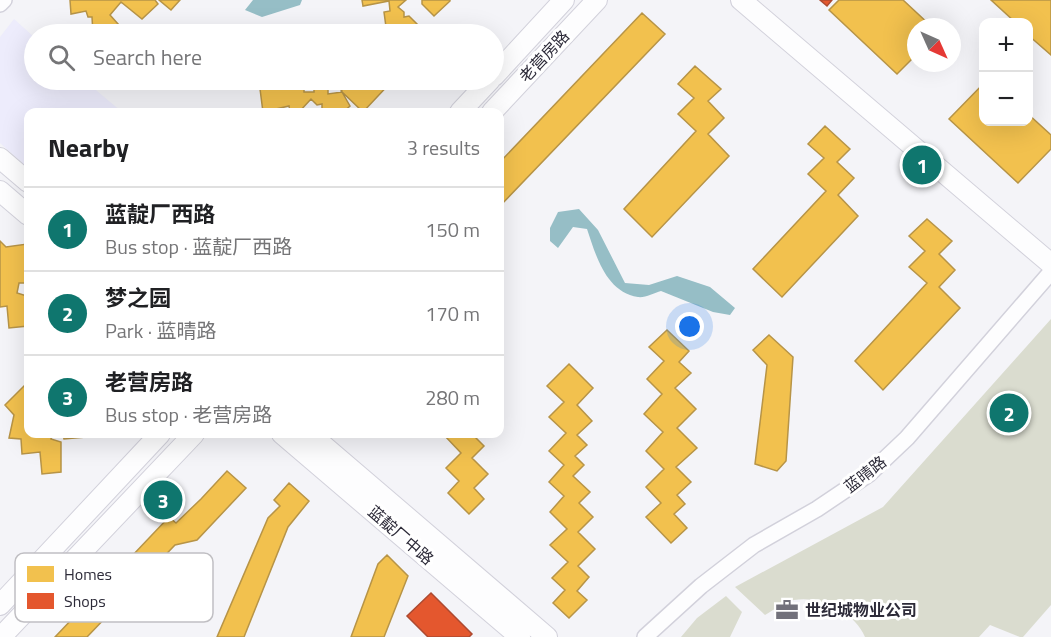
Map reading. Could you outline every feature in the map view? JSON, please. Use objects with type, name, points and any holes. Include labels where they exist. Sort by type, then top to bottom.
[{"type":"street","points":[[0,4],[4,0]]},
{"type":"street","name":"老营房路","points":[[504,65],[564,0]]},
{"type":"street","name":"老营房路","points":[[496,108],[597,0]]},
{"type":"street","points":[[741,0],[1051,264]]},
{"type":"street","points":[[464,108],[481,90]]},
{"type":"street","points":[[0,158],[24,179]]},
{"type":"street","points":[[0,191],[24,212]]},
{"type":"street","name":"蓝晴路","points":[[645,637],[701,586],[754,545],[817,509],[870,474],[907,438],[1051,272]]},
{"type":"street","points":[[49,553],[156,438]]},
{"type":"street","points":[[81,553],[190,438]]},
{"type":"street","name":"蓝靛厂中路","points":[[287,438],[520,637]]},
{"type":"street","name":"蓝靛厂中路","points":[[315,438],[547,637]]},
{"type":"street","points":[[0,605],[15,589]]},
{"type":"street","points":[[1,637],[15,622]]},
{"type":"shaded area","points":[[14,19],[24,28],[24,90],[96,90],[117,108],[24,108],[24,164],[0,143],[0,37]]},
{"type":"shaded area","points":[[1051,319],[1051,605],[1023,637],[990,625],[979,637],[865,637],[853,620],[836,607],[815,600],[794,600],[765,615],[735,587],[883,507]]},
{"type":"shaded area","points":[[726,596],[742,612],[730,637],[681,637],[697,618]]},
{"type":"water","points":[[253,0],[302,0],[300,5],[262,17],[245,10]]},
{"type":"water","points":[[579,209],[598,230],[625,283],[649,285],[677,276],[710,287],[735,308],[730,315],[713,312],[661,291],[638,297],[627,294],[610,280],[604,271],[587,229],[573,227],[558,248],[550,241],[550,228],[558,212]]},
{"type":"building: Homes","points":[[70,0],[155,0],[158,4],[142,19],[121,2],[110,15],[118,24],[92,24],[92,17],[88,17],[86,11],[71,14]]},
{"type":"building: Homes","points":[[159,0],[180,0],[171,10]]},
{"type":"building: Homes","points":[[362,0],[406,0],[398,7],[404,12],[404,17],[409,16],[417,24],[386,24],[384,12],[390,11],[389,1],[363,6]]},
{"type":"building: Homes","points":[[422,0],[450,1],[434,16],[422,4]]},
{"type":"building: Homes","points":[[839,0],[903,0],[922,18],[907,18],[907,64],[897,74],[829,10]]},
{"type":"building: Homes","points":[[991,0],[1051,0],[1051,55],[1033,39],[1033,18],[1011,18]]},
{"type":"building: Homes","points":[[642,13],[665,34],[504,202],[504,158]]},
{"type":"building: Homes","points":[[695,66],[721,89],[708,101],[724,118],[708,134],[729,156],[652,237],[624,209],[696,131],[678,114],[694,98],[678,84]]},
{"type":"building: Homes","points":[[979,88],[979,126],[1033,126],[1033,119],[1051,135],[1051,149],[1018,183],[949,119]]},
{"type":"building: Homes","points":[[260,90],[314,92],[314,90],[328,90],[328,94],[342,92],[350,106],[348,108],[322,108],[322,104],[317,105],[311,99],[303,108],[289,108],[289,106],[262,108]]},
{"type":"building: Homes","points":[[384,90],[367,108],[359,108],[341,91]]},
{"type":"building: Homes","points":[[825,126],[850,149],[837,162],[854,178],[838,195],[858,216],[782,297],[753,269],[826,191],[808,174],[824,158],[808,144]]},
{"type":"building: Homes","points":[[927,219],[952,241],[939,254],[955,270],[939,287],[960,308],[883,390],[855,361],[927,283],[909,267],[925,251],[909,236]]},
{"type":"building: Homes","points":[[0,241],[6,247],[24,244],[24,283],[19,283],[17,293],[24,295],[24,326],[9,328],[7,306],[0,307]]},
{"type":"building: Homes","points":[[667,330],[689,351],[679,362],[691,373],[675,388],[696,409],[677,428],[697,448],[676,467],[691,482],[677,495],[685,504],[674,514],[687,528],[671,543],[646,517],[661,503],[646,487],[664,469],[646,451],[663,432],[644,414],[662,394],[647,379],[664,361],[649,347]]},
{"type":"building: Homes","points":[[769,335],[793,357],[786,461],[777,471],[755,464],[767,365],[753,350]]},
{"type":"building: Homes","points":[[569,364],[593,388],[577,405],[592,421],[577,435],[587,445],[575,456],[584,465],[573,476],[590,492],[579,503],[593,517],[578,532],[595,549],[578,566],[589,577],[577,591],[587,600],[569,618],[553,603],[565,590],[552,578],[568,562],[550,545],[567,529],[550,512],[564,496],[549,482],[564,465],[549,451],[566,433],[549,417],[564,402],[547,386]]},
{"type":"building: Homes","points":[[24,386],[24,438],[51,438],[61,442],[61,472],[42,474],[40,452],[22,454],[21,439],[9,438],[14,415],[5,405]]},
{"type":"building: Homes","points":[[447,438],[476,438],[484,446],[472,458],[488,474],[474,488],[484,499],[469,514],[448,493],[459,481],[446,468],[461,453]]},
{"type":"building: Homes","points":[[227,471],[246,488],[197,540],[175,545],[167,553],[135,553],[169,517],[176,523]]},
{"type":"building: Homes","points":[[289,483],[309,501],[288,527],[244,637],[217,637],[268,518],[280,506],[274,500]]},
{"type":"building: Homes","points":[[387,555],[408,576],[384,637],[351,637],[378,564]]},
{"type":"building: Homes","points":[[69,622],[101,622],[87,637],[55,637]]},
{"type":"building: Shops","points":[[820,0],[832,0],[827,6]]},
{"type":"building: Shops","points":[[431,593],[472,634],[469,637],[428,637],[407,616]]},
{"type":"place","name":"蓝靛厂西路","points":[[922,165]]},
{"type":"place","name":"梦之园","points":[[1009,413]]},
{"type":"place","name":"老营房路","points":[[163,500]]},
{"type":"place","name":"世纪城物业公司","points":[[787,610]]}]
